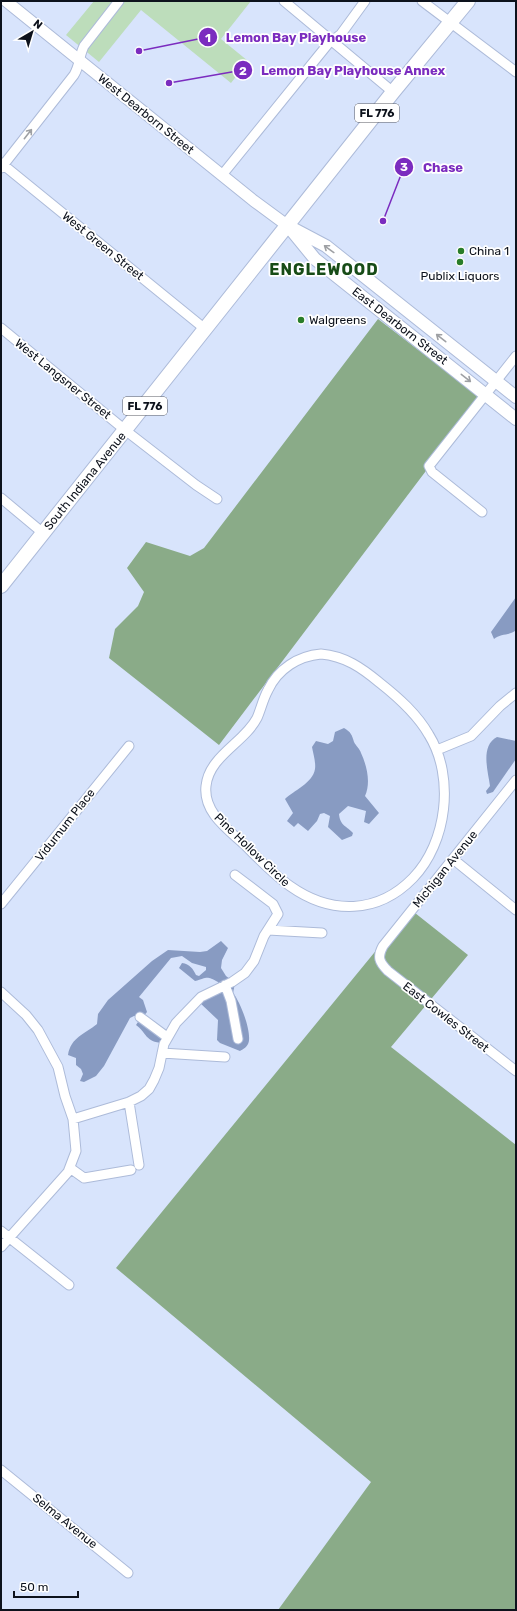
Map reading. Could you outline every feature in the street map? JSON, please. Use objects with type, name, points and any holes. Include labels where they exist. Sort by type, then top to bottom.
[{"type":"main road","name":"FL 776","points":[[288,226],[393,92],[468,1]]},
{"type":"main road","name":"South Indiana Avenue","points":[[1,586],[288,226]]},
{"type":"main road","name":"East Dearborn Street","points":[[288,226],[326,246],[516,397]]},
{"type":"main road","name":"East Dearborn Street","points":[[288,226],[315,259],[516,418]]},
{"type":"street","name":"West Dearborn Street","points":[[6,1],[222,175],[288,226]]},
{"type":"street","points":[[2,165],[79,67],[84,46],[119,1]]},
{"type":"street","points":[[284,1],[393,92]]},
{"type":"street","points":[[222,175],[328,44],[341,34],[365,1]]},
{"type":"street","points":[[422,1],[450,23],[474,38],[516,72]]},
{"type":"street","name":"West Green Street","points":[[2,165],[206,329]]},
{"type":"street","name":"West Langsner Street","points":[[1,328],[125,430],[196,485],[217,498]]},
{"type":"street","points":[[482,512],[432,472],[429,466],[516,356]]},
{"type":"street","points":[[1,498],[43,533]]},
{"type":"street","name":"Pine Hollow Circle","points":[[315,654],[339,656],[363,670],[416,716],[430,735],[437,750],[443,775],[444,807],[439,835],[420,871],[406,885],[386,899],[372,904],[348,907],[333,905],[312,898],[292,888],[218,819],[208,802],[206,786],[212,768],[218,759],[247,733],[258,716],[272,683],[290,665],[305,657],[315,654]]},
{"type":"street","points":[[437,750],[471,736],[500,706],[516,693]]},
{"type":"street","name":"Vidurnum Place","points":[[1,904],[129,746]]},
{"type":"street","name":"Michigan Avenue","points":[[379,960],[379,952],[383,946],[516,780]]},
{"type":"street","points":[[453,859],[516,910]]},
{"type":"street","points":[[73,1118],[129,1102],[141,1096],[154,1080],[167,1037],[176,1022],[194,1002],[212,990],[238,979],[251,966],[268,930],[278,914],[273,904],[235,875]]},
{"type":"street","points":[[268,930],[322,933]]},
{"type":"street","name":"East Cowles Street","points":[[379,960],[388,970],[516,1071]]},
{"type":"street","points":[[225,985],[231,1001],[238,1039]]},
{"type":"street","points":[[1,1247],[46,1199],[70,1168],[76,1151],[73,1118],[65,1096],[62,1076],[54,1058],[38,1030],[26,1015],[2,996]]},
{"type":"street","points":[[140,1017],[167,1037]]},
{"type":"street","points":[[162,1052],[225,1057]]},
{"type":"street","points":[[129,1102],[139,1165]]},
{"type":"street","points":[[70,1168],[84,1178],[131,1170]]},
{"type":"street","points":[[1,1231],[70,1285]]},
{"type":"street","name":"Selma Avenue","points":[[1,1470],[128,1573]]},
{"type":"green space","points":[[94,1],[251,1],[221,39],[248,61],[231,83],[141,10],[99,62],[66,35]]},
{"type":"green space","points":[[378,319],[481,398],[219,745],[109,658],[115,629],[138,606],[144,592],[127,568],[146,542],[190,556],[204,548]]},
{"type":"green space","points":[[410,909],[468,955],[391,1047],[516,1145],[516,1610],[278,1610],[371,1482],[116,1268]]},
{"type":"water","points":[[516,597],[516,630],[494,639],[491,632]]},
{"type":"water","points":[[344,728],[353,737],[365,763],[368,774],[368,786],[365,796],[379,813],[369,824],[364,822],[366,811],[348,806],[339,814],[342,823],[353,833],[352,836],[342,840],[328,827],[330,816],[324,813],[320,814],[317,821],[308,831],[298,823],[294,827],[287,821],[293,813],[285,799],[307,783],[311,778],[315,769],[312,747],[316,741],[328,744],[333,741],[335,732]]},
{"type":"water","points":[[497,737],[516,741],[516,759],[493,792],[487,794],[486,791],[490,786],[486,759],[488,746]]},
{"type":"water","points":[[221,941],[228,948],[222,960],[221,968],[226,976],[235,983],[233,993],[242,1010],[249,1033],[248,1044],[245,1047],[240,1051],[220,1043],[217,1040],[218,1020],[199,1002],[219,987],[218,982],[211,978],[204,978],[195,981],[179,968],[182,963],[187,964],[196,975],[199,976],[206,970],[206,967],[192,963],[182,956],[171,958],[139,997],[143,1000],[147,1012],[142,1018],[165,1034],[163,1043],[149,1039],[136,1025],[138,1022],[137,1016],[134,1016],[130,1018],[104,1066],[96,1076],[84,1082],[80,1081],[83,1074],[81,1069],[76,1065],[76,1058],[68,1055],[70,1049],[72,1044],[79,1036],[97,1024],[98,1014],[108,1000],[152,961],[168,950],[207,951]]},
{"type":"place","name":"Lemon Bay Playhouse","points":[[139,51]]},
{"type":"place","name":"Lemon Bay Playhouse Annex","points":[[169,83]]},
{"type":"place","name":"Chase","points":[[383,221]]},
{"type":"place","name":"China 1","points":[[461,251]]},
{"type":"place","name":"Publix Liquors","points":[[460,262]]},
{"type":"place","name":"Walgreens","points":[[301,320]]},
{"type":"district","name":"ENGLEWOOD","points":[[324,269]]}]
